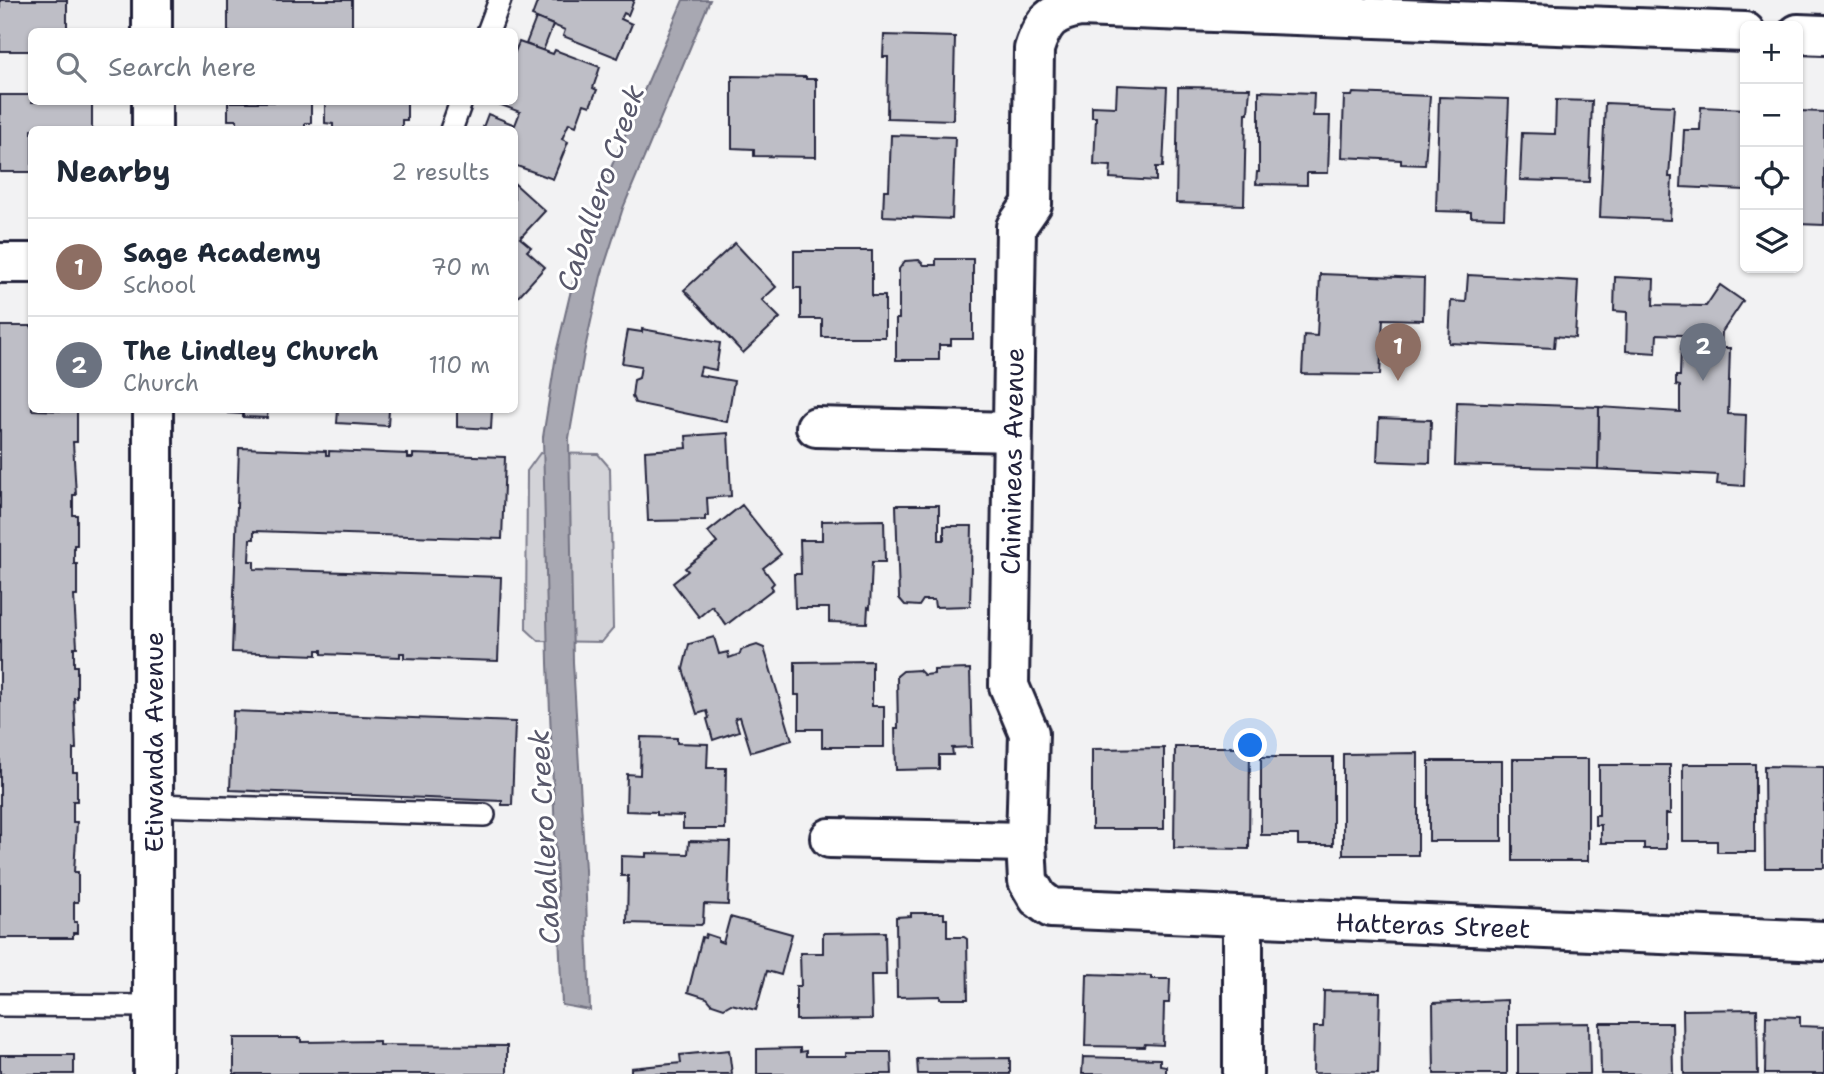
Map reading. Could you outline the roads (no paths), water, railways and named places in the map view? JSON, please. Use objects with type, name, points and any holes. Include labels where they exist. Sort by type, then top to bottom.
[{"type":"street","points":[[152,0],[152,28]]},
{"type":"street","name":"Chimineas Avenue","points":[[1043,904],[1028,881],[1026,842],[1029,733],[1009,686],[1016,227],[1032,204],[1034,49],[1049,18],[1065,10],[1080,8],[1740,32]]},
{"type":"street","points":[[1803,34],[1824,35]]},
{"type":"street","points":[[152,105],[152,126]]},
{"type":"street","points":[[0,263],[28,263]]},
{"type":"street","name":"Etiwanda Avenue","points":[[153,413],[153,1074]]},
{"type":"street","points":[[816,427],[1012,432]]},
{"type":"street","points":[[830,838],[1026,842]]},
{"type":"street","name":"Hatteras Street","points":[[1043,904],[1059,910],[1824,940]]},
{"type":"street","points":[[1243,917],[1243,1074]]},
{"type":"lane","points":[[490,28],[500,0]]},
{"type":"lane","points":[[452,126],[460,105]]},
{"type":"lane","points":[[153,805],[484,815]]},
{"type":"lane","points":[[0,1005],[153,1006]]},
{"type":"place","name":"Sage Academy","points":[[1398,381]]},
{"type":"place","name":"The Lindley Church","points":[[1703,381]]},
{"type":"water label","name":"Caballero Creek","points":[[600,188]]},
{"type":"water label","name":"Caballero Creek","points":[[544,837]]}]
